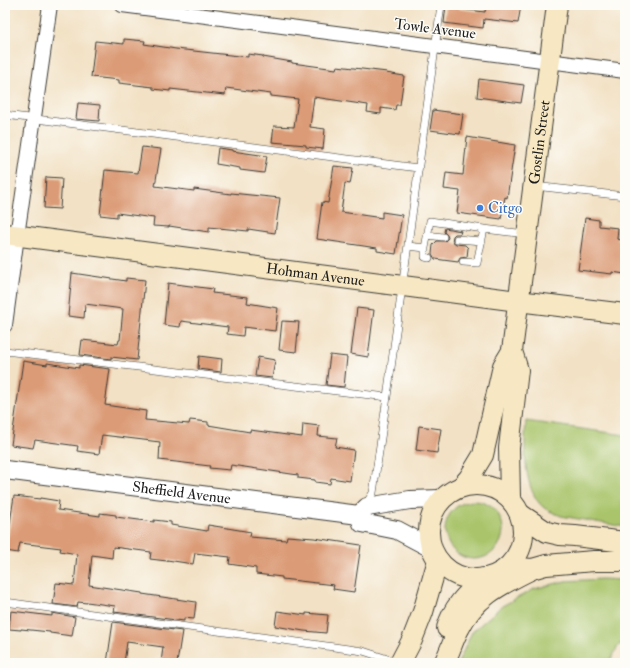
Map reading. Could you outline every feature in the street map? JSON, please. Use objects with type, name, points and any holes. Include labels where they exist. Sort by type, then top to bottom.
[{"type":"main road","name":"Gostlin Street","points":[[462,486],[469,478],[483,455],[503,366],[512,351],[557,5]]},
{"type":"main road","name":"Hohman Avenue","points":[[11,235],[625,314]]},
{"type":"main road","name":"Gostlin Street","points":[[512,351],[518,370],[509,448],[515,506]]},
{"type":"main road","points":[[515,506],[523,528],[522,542],[517,556],[508,567],[497,574],[484,578],[472,579],[459,576],[447,570],[434,554],[429,535],[429,522],[434,509],[441,499],[451,491],[462,486],[472,484],[482,484],[493,487],[502,492],[515,506],[547,532],[560,535],[625,542]]},
{"type":"main road","points":[[400,663],[412,640],[423,612],[434,554]]},
{"type":"main road","points":[[444,663],[467,615],[480,600],[500,585],[532,569],[546,565],[594,561],[625,561]]},
{"type":"main road","points":[[508,567],[532,569]]},
{"type":"main road","points":[[438,663],[449,621],[459,603],[484,578]]},
{"type":"street","points":[[5,325],[11,235],[34,118],[50,5]]},
{"type":"street","name":"Towle Avenue","points":[[122,5],[625,71]]},
{"type":"street","name":"Sheffield Avenue","points":[[5,470],[359,515],[362,523],[398,530],[434,554]]},
{"type":"street","points":[[359,515],[367,507],[410,500],[441,499]]},
{"type":"lane","points":[[359,515],[373,493],[441,5]]},
{"type":"lane","points":[[5,114],[418,168]]},
{"type":"lane","points":[[533,186],[625,196]]},
{"type":"lane","points":[[429,258],[425,257],[425,248],[430,221],[527,234]]},
{"type":"lane","points":[[463,262],[477,263],[484,229]]},
{"type":"lane","points":[[427,235],[443,237]]},
{"type":"lane","points":[[457,239],[482,241]]},
{"type":"lane","points":[[408,246],[425,248]]},
{"type":"lane","points":[[5,351],[387,397]]},
{"type":"lane","points":[[5,602],[363,651],[400,663]]},
{"type":"green space","points":[[526,421],[625,435],[625,527],[561,516],[547,510],[540,504],[534,496],[530,486],[526,464]]},
{"type":"green space","points":[[468,501],[480,501],[495,509],[503,524],[503,536],[495,551],[480,559],[468,559],[453,551],[445,536],[445,524],[453,509]]},
{"type":"green space","points":[[602,579],[625,580],[625,639],[617,648],[612,658],[605,663],[458,663],[472,632],[502,606],[534,589],[565,581]]},
{"type":"building","points":[[446,5],[460,5],[459,9],[485,12],[486,5],[521,5],[518,23],[484,19],[483,28],[444,23]]},
{"type":"building","points":[[124,39],[145,41],[144,44],[176,49],[248,57],[248,54],[292,63],[336,69],[337,66],[387,72],[386,73],[404,76],[400,105],[396,105],[395,110],[381,108],[381,114],[367,112],[368,105],[314,97],[310,127],[325,129],[323,149],[306,147],[306,145],[272,142],[274,126],[294,127],[298,99],[226,88],[225,95],[170,89],[170,91],[153,89],[153,87],[119,83],[119,80],[91,77],[95,41],[124,44]]},
{"type":"building","points":[[479,79],[524,85],[521,103],[477,97]]},
{"type":"building","points":[[78,103],[100,105],[99,121],[76,119]]},
{"type":"building","points":[[433,110],[463,114],[460,134],[430,130]]},
{"type":"building","points":[[467,137],[515,145],[507,198],[505,197],[501,219],[457,213],[460,191],[444,189],[446,173],[463,175]]},
{"type":"building","points":[[142,147],[161,149],[155,186],[194,191],[194,189],[280,198],[275,233],[248,229],[248,231],[209,227],[209,232],[169,226],[153,226],[154,218],[117,213],[117,217],[100,215],[105,170],[138,173]]},
{"type":"building","points":[[218,148],[267,156],[264,173],[240,170],[240,168],[216,164]]},
{"type":"building","points":[[334,166],[353,168],[350,184],[345,183],[341,212],[382,218],[382,212],[402,215],[396,254],[377,251],[377,248],[317,239],[322,202],[328,203]]},
{"type":"building","points":[[46,177],[62,178],[60,209],[44,208]]},
{"type":"building","points":[[585,218],[599,220],[599,226],[618,228],[617,239],[625,241],[625,274],[578,270]]},
{"type":"building","name":"Citgo","points":[[445,228],[461,231],[460,234],[455,234],[453,236],[452,241],[456,244],[465,245],[468,248],[467,257],[460,258],[458,262],[435,259],[432,254],[433,245],[437,241],[445,241],[448,238],[444,232]]},
{"type":"building","points":[[72,273],[126,281],[126,278],[145,280],[137,360],[111,357],[111,359],[80,355],[82,340],[118,344],[120,340],[123,309],[85,304],[84,318],[68,316]]},
{"type":"building","points":[[168,283],[213,289],[212,293],[248,297],[247,303],[278,308],[275,331],[244,327],[243,336],[227,334],[228,327],[181,321],[180,327],[164,325]]},
{"type":"building","points":[[357,308],[374,310],[368,357],[351,354]]},
{"type":"building","points":[[282,321],[299,322],[296,352],[279,350]]},
{"type":"building","points":[[330,355],[347,357],[344,387],[326,385]]},
{"type":"building","points":[[199,356],[222,359],[221,372],[198,369]]},
{"type":"building","points":[[258,357],[275,360],[272,378],[255,376]]},
{"type":"building","points":[[23,361],[79,368],[79,365],[110,369],[105,405],[146,411],[145,420],[189,424],[190,420],[208,422],[208,425],[250,432],[250,430],[302,437],[303,424],[319,426],[318,436],[337,438],[335,447],[354,450],[350,481],[331,478],[330,484],[298,478],[298,475],[231,465],[230,470],[159,460],[160,442],[102,435],[99,454],[77,451],[78,446],[35,440],[33,448],[11,445]]},
{"type":"building","points":[[419,426],[441,429],[437,453],[416,450]]},
{"type":"building","points":[[14,496],[59,501],[58,510],[100,516],[100,513],[116,515],[116,517],[154,522],[154,520],[171,522],[171,525],[207,531],[208,525],[251,532],[250,537],[286,540],[287,536],[314,538],[361,545],[354,592],[333,589],[334,585],[282,579],[282,577],[256,574],[256,568],[229,564],[230,557],[195,553],[193,564],[150,559],[151,552],[113,547],[112,558],[92,555],[89,585],[196,602],[194,619],[184,618],[184,621],[114,612],[115,606],[87,602],[78,602],[77,607],[53,604],[56,583],[74,585],[77,554],[60,551],[61,548],[20,543],[18,553],[6,551]]},
{"type":"building","points":[[11,611],[52,616],[52,613],[75,617],[72,636],[50,632],[9,629]]},
{"type":"building","points":[[277,611],[306,615],[306,613],[328,615],[326,633],[275,626]]},
{"type":"building","points":[[113,622],[182,631],[177,663],[161,663],[163,647],[127,642],[124,663],[107,663]]},
{"type":"place","name":"Citgo","points":[[480,208]]}]
